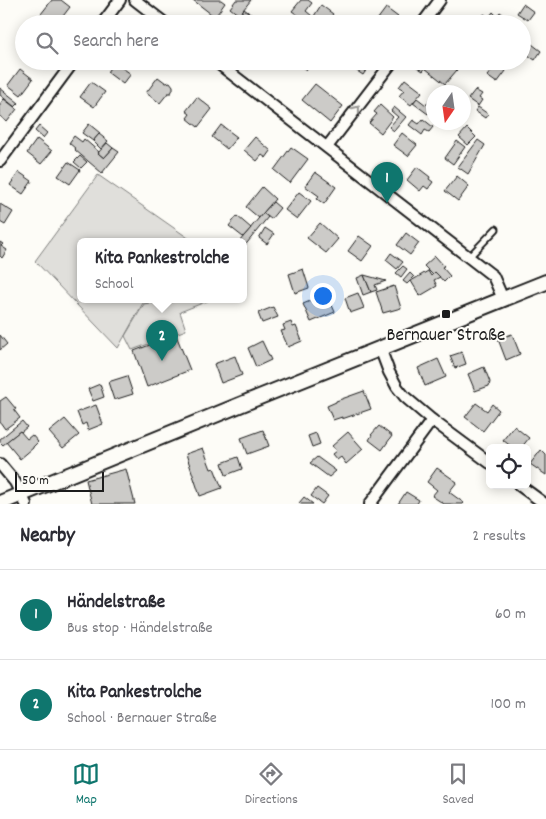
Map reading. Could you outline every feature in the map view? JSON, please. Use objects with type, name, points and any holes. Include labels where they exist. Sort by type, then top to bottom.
[{"type":"main road","points":[[0,503],[24,499],[380,348],[546,282]]},
{"type":"street","points":[[109,15],[120,0]]},
{"type":"street","points":[[135,0],[154,15]]},
{"type":"street","points":[[429,15],[440,0]]},
{"type":"street","points":[[0,161],[67,70]]},
{"type":"street","points":[[227,70],[493,276],[504,299]]},
{"type":"street","points":[[327,147],[386,70]]},
{"type":"street","points":[[380,348],[389,372],[397,387],[406,397],[432,420],[486,460]]},
{"type":"street","points":[[370,504],[432,420]]},
{"type":"street","points":[[0,464],[15,482],[24,499]]},
{"type":"street","points":[[524,489],[545,504]]},
{"type":"lane","points":[[469,258],[496,229]]},
{"type":"shaded area","points":[[98,175],[188,238],[77,238],[77,303],[143,303],[118,348],[35,261]]},
{"type":"shaded area","points":[[202,303],[180,312],[186,330],[132,350],[125,336],[144,304]]},
{"type":"building","points":[[52,0],[61,0],[70,7],[64,15],[40,15]]},
{"type":"building","points":[[193,0],[221,0],[225,3],[216,15],[212,15]]},
{"type":"building","points":[[236,0],[251,0],[239,15],[230,8]]},
{"type":"building","points":[[301,0],[308,0],[312,3],[306,11],[311,15],[298,15],[292,11]]},
{"type":"building","points":[[523,4],[534,12],[531,16],[517,13]]},
{"type":"building","points":[[321,5],[333,14],[332,15],[315,15]]},
{"type":"building","points":[[386,8],[395,15],[381,15]]},
{"type":"building","points":[[244,9],[252,15],[240,15]]},
{"type":"building","points":[[531,43],[541,51],[535,60],[531,57]]},
{"type":"building","points":[[19,70],[33,79],[21,95],[8,85]]},
{"type":"building","points":[[108,70],[125,70],[131,74],[123,84],[107,72]]},
{"type":"building","points":[[356,70],[366,70],[363,75]]},
{"type":"building","points":[[428,70],[457,70],[445,84]]},
{"type":"building","points":[[492,70],[506,71],[497,83],[487,76]]},
{"type":"building","points":[[158,77],[166,83],[170,82],[173,86],[171,93],[168,93],[160,103],[146,93]]},
{"type":"building","points":[[405,79],[422,92],[411,105],[399,96],[404,90],[399,87]]},
{"type":"building","points":[[91,82],[105,92],[94,107],[80,97]]},
{"type":"building","points":[[315,84],[343,106],[330,123],[302,100]]},
{"type":"building","points":[[0,88],[19,103],[15,107],[0,95]]},
{"type":"building","points":[[475,90],[482,94],[479,98],[482,100],[478,106],[471,101],[471,95]]},
{"type":"building","points":[[197,97],[212,109],[198,127],[187,118],[190,114],[186,111]]},
{"type":"building","points":[[417,98],[426,105],[426,113],[413,103]]},
{"type":"building","points":[[4,99],[17,109],[7,122],[0,116],[0,104]]},
{"type":"building","points":[[380,105],[393,117],[381,133],[369,123],[377,114],[374,112]]},
{"type":"building","points":[[394,107],[406,117],[394,131],[389,127],[398,117],[391,111]]},
{"type":"building","points":[[478,107],[488,114],[485,118],[475,111]]},
{"type":"building","points":[[423,119],[426,121],[426,130],[431,130],[429,132],[425,130],[422,135],[409,125],[413,120],[419,124]]},
{"type":"building","points":[[89,124],[100,133],[93,141],[82,133]]},
{"type":"building","points":[[221,125],[237,137],[227,149],[212,137]]},
{"type":"building","points":[[39,126],[47,133],[43,138],[35,131]]},
{"type":"building","points":[[465,130],[469,130],[476,137],[468,145],[459,137]]},
{"type":"building","points":[[402,133],[417,145],[408,156],[393,145]]},
{"type":"building","points":[[99,134],[108,141],[101,149],[93,141]]},
{"type":"building","points":[[74,136],[82,142],[84,139],[104,158],[113,148],[119,152],[102,173],[69,143]]},
{"type":"building","points":[[255,137],[271,151],[266,158],[262,155],[257,161],[244,150]]},
{"type":"building","points":[[37,139],[52,151],[41,164],[27,153]]},
{"type":"building","points":[[478,140],[485,145],[468,174],[458,167]]},
{"type":"building","points":[[457,141],[465,147],[453,164],[445,158]]},
{"type":"building","points":[[107,143],[113,148],[104,158],[98,153]]},
{"type":"building","points":[[291,147],[308,159],[290,183],[274,170]]},
{"type":"building","points":[[80,156],[87,162],[81,168],[74,162]]},
{"type":"building","points":[[68,162],[80,170],[70,184],[58,176]]},
{"type":"building","points":[[417,167],[430,177],[429,179],[433,182],[428,189],[424,186],[420,191],[407,180]]},
{"type":"building","points":[[19,172],[32,181],[23,194],[10,185]]},
{"type":"building","points":[[315,172],[336,187],[324,204],[317,199],[319,196],[305,186]]},
{"type":"building","points":[[457,176],[469,186],[458,201],[445,191]]},
{"type":"building","points":[[262,187],[275,199],[259,218],[246,207]]},
{"type":"building","points":[[299,192],[311,201],[297,219],[285,210]]},
{"type":"building","points":[[273,202],[280,208],[271,219],[263,213]]},
{"type":"building","points":[[0,204],[13,212],[5,225],[0,222]]},
{"type":"building","points":[[263,213],[268,217],[247,243],[247,238],[242,238]]},
{"type":"building","points":[[237,216],[251,228],[243,237],[229,226]]},
{"type":"building","points":[[320,223],[338,239],[326,253],[307,238]]},
{"type":"building","points":[[265,228],[274,234],[267,244],[259,238]]},
{"type":"building","points":[[406,233],[419,243],[410,255],[397,245]]},
{"type":"building","points":[[359,236],[373,246],[362,261],[348,251]]},
{"type":"building","points":[[0,242],[3,244],[1,246],[7,250],[2,258],[0,256]]},
{"type":"building","points":[[391,253],[403,262],[397,269],[386,260]]},
{"type":"building","points":[[435,256],[450,276],[444,282],[435,272],[433,275],[424,266]]},
{"type":"building","points":[[403,266],[407,269],[401,277],[396,273]]},
{"type":"building","points":[[303,269],[309,288],[295,293],[289,274]]},
{"type":"building","points":[[428,271],[431,276],[435,272],[440,277],[434,280],[437,286],[420,296],[411,281]]},
{"type":"building","points":[[410,273],[414,277],[407,284],[403,281]]},
{"type":"building","points":[[364,275],[371,292],[363,295],[357,278]]},
{"type":"building","points":[[364,275],[386,281],[375,285],[377,290],[371,292]]},
{"type":"building","points":[[394,286],[401,308],[383,313],[376,292]]},
{"type":"building","points":[[358,293],[364,308],[350,313],[345,298]]},
{"type":"building","points":[[327,294],[335,312],[311,322],[303,304]]},
{"type":"building","points":[[273,307],[278,317],[262,323],[258,313]]},
{"type":"building","points":[[291,322],[293,327],[296,326],[302,341],[288,347],[281,331],[285,330],[283,325]]},
{"type":"building","points":[[512,334],[520,354],[506,360],[498,339]]},
{"type":"building","points":[[0,335],[7,344],[0,350]]},
{"type":"building","points":[[176,335],[190,370],[147,387],[134,351]]},
{"type":"building","points":[[262,341],[271,360],[256,367],[248,348]]},
{"type":"building","points":[[462,352],[466,364],[455,368],[450,356]]},
{"type":"building","points":[[235,356],[242,375],[221,383],[214,364]]},
{"type":"building","points":[[438,359],[446,377],[425,386],[418,368]]},
{"type":"building","points":[[484,367],[490,382],[489,386],[475,391],[468,374]]},
{"type":"building","points":[[127,376],[133,394],[114,400],[108,382]]},
{"type":"building","points":[[100,384],[104,397],[93,401],[88,389]]},
{"type":"building","points":[[364,391],[371,409],[342,419],[342,417],[333,420],[327,406]]},
{"type":"building","points":[[6,397],[16,409],[14,410],[20,418],[5,429],[0,422],[0,401]]},
{"type":"building","points":[[476,403],[487,411],[492,404],[499,410],[483,431],[465,417]]},
{"type":"building","points":[[96,405],[103,424],[88,430],[86,423],[82,425],[77,412]]},
{"type":"building","points":[[65,419],[79,435],[63,448],[49,432]]},
{"type":"building","points":[[22,421],[27,427],[3,445],[0,439]]},
{"type":"building","points":[[379,426],[392,436],[382,450],[369,440]]},
{"type":"building","points":[[514,426],[529,438],[524,444],[508,444],[503,440]]},
{"type":"building","points":[[263,430],[269,446],[247,454],[241,438]]},
{"type":"building","points":[[20,431],[27,439],[32,435],[38,442],[20,459],[6,442]]},
{"type":"building","points":[[348,432],[363,449],[346,464],[341,457],[337,460],[332,454],[336,451],[332,446]]},
{"type":"building","points":[[316,433],[320,444],[312,447],[308,436]]},
{"type":"building","points":[[203,448],[211,469],[214,468],[222,488],[200,496],[186,454]]},
{"type":"building","points":[[541,450],[546,455],[546,475],[531,465]]},
{"type":"building","points":[[238,457],[242,469],[226,475],[222,463]]},
{"type":"building","points":[[317,457],[336,471],[329,477],[310,463]]},
{"type":"building","points":[[437,468],[457,482],[449,492],[463,504],[444,504],[432,496],[437,490],[427,482]]},
{"type":"building","points":[[126,469],[135,504],[92,504],[86,480]]},
{"type":"building","points":[[317,488],[328,496],[322,504],[311,496]]},
{"type":"building","points":[[406,492],[419,500],[417,504],[398,504]]},
{"type":"building","points":[[304,497],[313,504],[299,503]]},
{"type":"place","name":"Händelstraße","points":[[387,203]]},
{"type":"place","name":"Bernauer Straße","points":[[446,314]]},
{"type":"place","name":"Kita Pankestrolche","points":[[162,361]]}]
